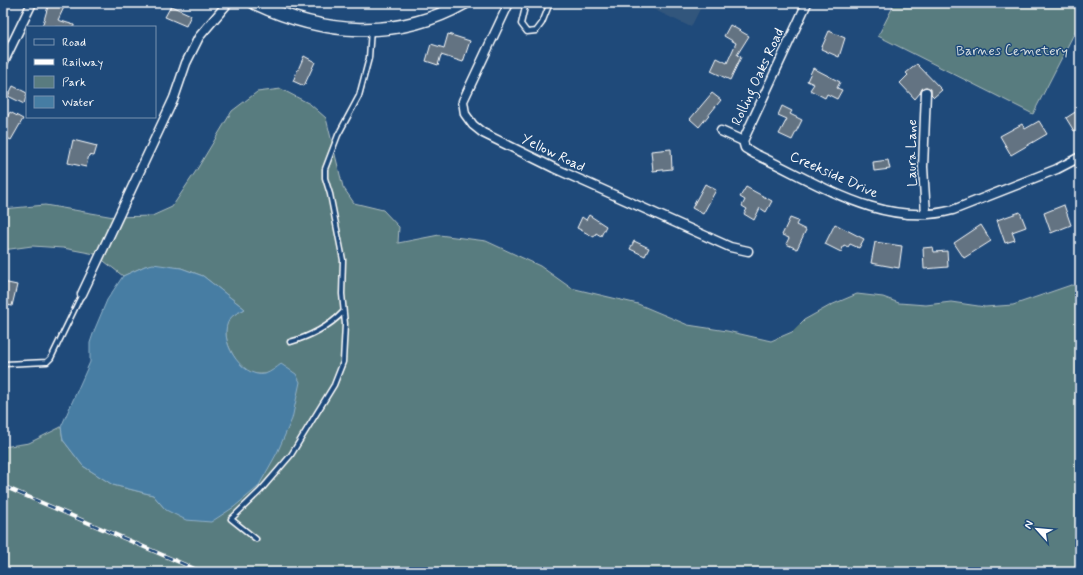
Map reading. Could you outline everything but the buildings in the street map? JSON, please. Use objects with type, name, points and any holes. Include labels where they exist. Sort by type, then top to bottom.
[{"type":"main road","points":[[255,3],[294,19],[317,25],[346,29],[371,29],[422,21],[464,3]]},
{"type":"street","points":[[3,63],[32,3]]},
{"type":"street","points":[[82,294],[174,98],[186,63],[199,37],[228,3]]},
{"type":"street","name":"Yellow Road","points":[[509,3],[463,101],[465,114],[473,124],[483,133],[561,172],[730,247],[748,252]]},
{"type":"street","name":"Rolling Oaks Road","points":[[743,141],[807,3]]},
{"type":"street","name":"Laura Lane","points":[[926,92],[923,167],[926,214]]},
{"type":"street","name":"Creekside Drive","points":[[721,131],[743,141],[745,148],[755,154],[860,204],[891,212],[926,214],[939,213],[980,200],[1057,169],[1080,157]]},
{"type":"lane","points":[[526,3],[521,24],[527,32],[536,31],[542,23],[550,3]]},
{"type":"lane","points":[[256,539],[231,519],[260,491],[291,455],[334,385],[343,362],[345,324],[343,312],[343,260],[330,194],[325,178],[325,169],[338,135],[359,96],[369,58],[371,29]]},
{"type":"lane","points":[[5,364],[47,362],[51,358],[82,294]]},
{"type":"lane","points":[[290,342],[309,335],[326,326],[343,312]]},
{"type":"shaded area","points":[[640,3],[703,3],[691,27]]},
{"type":"green space","name":"Barnes Cemetery","points":[[895,3],[1080,3],[1080,22],[1033,114],[878,36]]},
{"type":"green space","points":[[281,89],[310,104],[326,118],[343,187],[354,203],[383,210],[399,227],[398,243],[439,235],[486,241],[540,266],[571,288],[638,304],[688,325],[727,331],[771,341],[792,332],[804,320],[831,305],[857,294],[883,297],[899,303],[926,305],[951,302],[985,307],[1013,305],[1071,285],[1080,286],[1080,572],[3,572],[3,447],[29,443],[61,427],[63,440],[83,466],[113,485],[153,495],[166,510],[266,374],[254,374],[249,372],[237,362],[229,348],[226,325],[231,317],[245,309],[203,276],[181,268],[145,266],[123,276],[95,254],[63,248],[32,246],[3,250],[3,209],[45,205],[114,217],[152,216],[172,207],[196,171],[232,111],[257,92]]},
{"type":"water","points":[[153,264],[181,268],[203,276],[245,309],[231,317],[226,327],[226,336],[233,355],[247,370],[256,374],[265,374],[281,364],[296,374],[300,382],[292,419],[277,453],[258,487],[234,507],[211,522],[186,520],[166,510],[153,495],[113,485],[83,466],[63,440],[61,427],[90,362],[90,343],[107,300],[123,276]]},
{"type":"railway","points":[[3,486],[202,572]]}]
